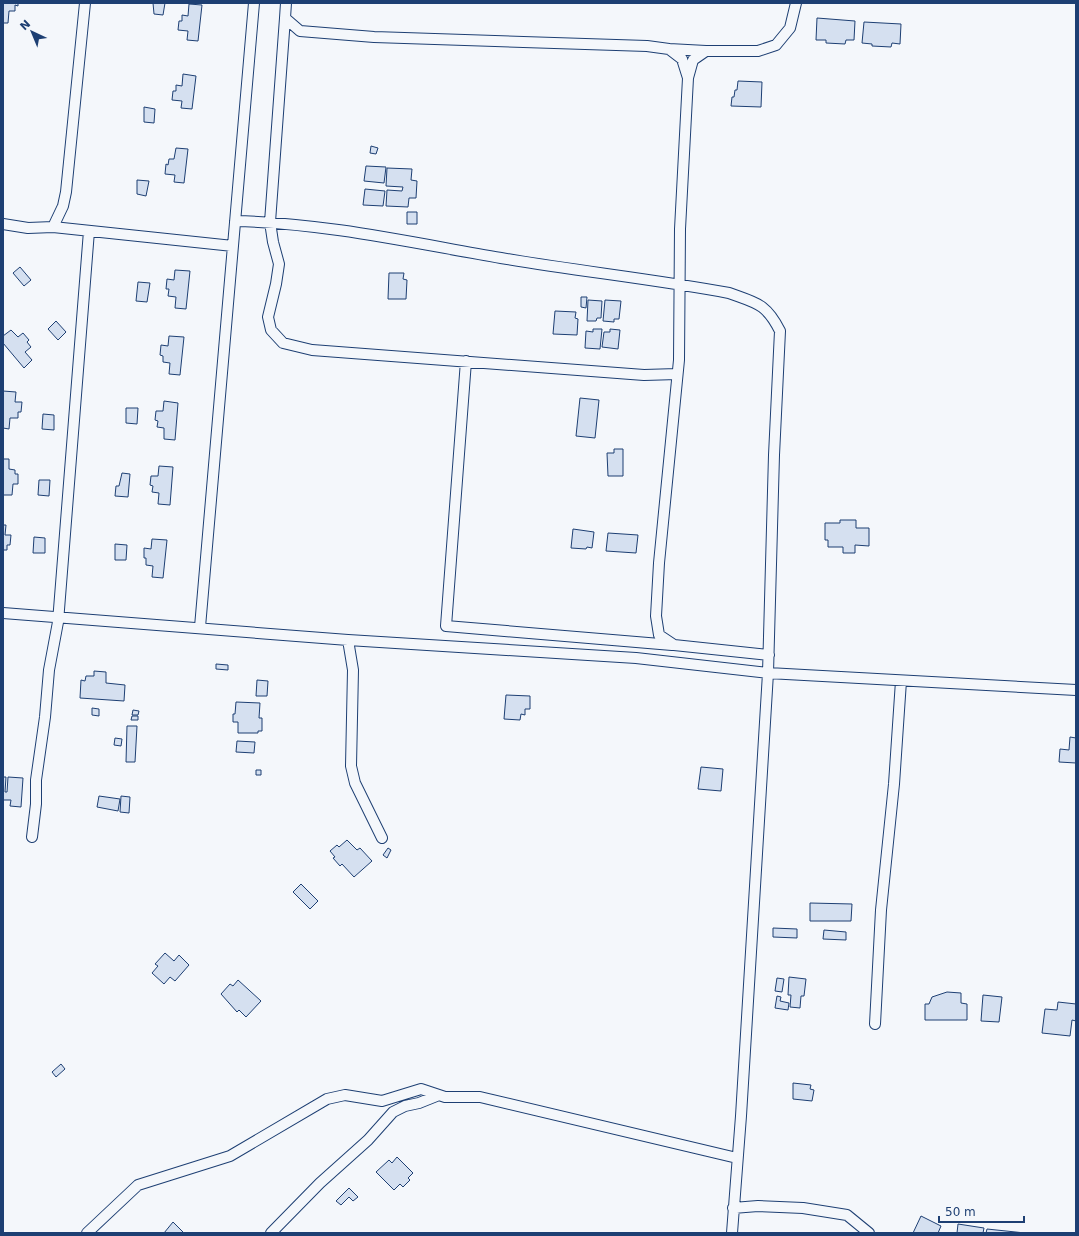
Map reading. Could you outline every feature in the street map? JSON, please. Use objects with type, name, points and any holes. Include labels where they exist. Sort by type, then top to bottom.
[{"type":"street","points":[[53,227],[63,206],[66,192],[85,3]]},
{"type":"street","points":[[200,627],[254,3]]},
{"type":"street","points":[[286,3],[270,222],[273,242],[279,264],[276,284],[268,316],[271,330],[283,343],[312,350],[644,375],[677,374]]},
{"type":"street","points":[[285,18],[300,31],[374,37],[647,46],[669,50],[758,51],[776,45],[790,28],[796,3]]},
{"type":"street","points":[[283,42],[300,31]]},
{"type":"street","points":[[669,50],[682,59],[688,78]]},
{"type":"street","points":[[674,645],[659,635],[656,616],[659,563],[677,374],[678,284],[688,78],[693,60],[706,51]]},
{"type":"street","points":[[235,221],[270,222],[375,235],[503,258],[729,293],[761,305],[772,315],[780,331],[774,455],[769,655],[732,1233]]},
{"type":"street","points":[[3,224],[28,228],[53,227],[233,246]]},
{"type":"street","points":[[32,837],[36,804],[37,769],[45,717],[48,670],[57,627],[89,231]]},
{"type":"street","points":[[466,361],[446,626],[674,645],[769,655]]},
{"type":"street","points":[[3,613],[200,627],[348,640],[636,658],[768,673],[1076,690]]},
{"type":"street","points":[[348,640],[353,670],[351,766],[355,783],[382,838]]},
{"type":"street","points":[[875,1024],[881,910],[894,784],[901,680]]},
{"type":"street","points":[[87,1233],[138,1185],[230,1156],[327,1099],[345,1095],[382,1101],[421,1089],[453,1098],[489,1099],[737,1158]]},
{"type":"street","points":[[271,1233],[320,1183],[368,1140],[394,1112],[439,1095]]},
{"type":"street","points":[[733,1208],[758,1206],[803,1208],[847,1215],[868,1233]]},
{"type":"building","points":[[3,3],[18,3],[18,6],[15,5],[15,11],[9,11],[8,23],[3,23]]},
{"type":"building","points":[[153,3],[165,3],[163,15],[154,14]]},
{"type":"building","points":[[189,4],[202,5],[198,41],[187,40],[188,31],[178,30],[179,21],[182,21],[182,15],[188,16]]},
{"type":"building","points":[[817,18],[855,21],[854,40],[846,40],[845,44],[826,43],[826,40],[816,40]]},
{"type":"building","points":[[864,22],[901,24],[900,44],[892,43],[891,47],[872,46],[872,44],[862,43]]},
{"type":"building","points":[[183,74],[196,76],[192,109],[181,108],[182,101],[172,100],[173,91],[176,91],[176,85],[182,86]]},
{"type":"building","points":[[738,81],[762,82],[761,107],[731,106],[732,97],[734,97],[735,90],[737,90]]},
{"type":"building","points":[[144,107],[155,109],[154,123],[144,122]]},
{"type":"building","points":[[371,146],[378,148],[376,154],[370,153]]},
{"type":"building","points":[[176,148],[188,149],[184,183],[174,182],[175,175],[165,174],[166,164],[168,165],[169,159],[174,159]]},
{"type":"building","points":[[366,166],[386,167],[384,183],[364,181]]},
{"type":"building","points":[[387,168],[412,169],[411,180],[417,181],[416,198],[409,198],[408,207],[386,206],[387,190],[402,191],[403,187],[386,186]]},
{"type":"building","points":[[137,180],[149,181],[146,196],[137,194]]},
{"type":"building","points":[[365,189],[385,191],[383,206],[363,205]]},
{"type":"building","points":[[407,212],[417,212],[417,224],[407,224]]},
{"type":"building","points":[[20,267],[31,280],[24,286],[13,273]]},
{"type":"building","points":[[175,270],[190,271],[186,309],[175,308],[176,297],[168,296],[169,289],[166,289],[167,279],[174,280]]},
{"type":"building","points":[[389,273],[404,273],[403,279],[407,280],[406,299],[388,299]]},
{"type":"building","points":[[138,282],[150,283],[147,302],[136,301]]},
{"type":"building","points":[[581,297],[587,297],[586,308],[581,307]]},
{"type":"building","points":[[588,300],[602,301],[601,318],[597,318],[596,321],[587,321]]},
{"type":"building","points":[[605,300],[621,301],[619,319],[614,319],[614,322],[603,321]]},
{"type":"building","points":[[555,311],[576,312],[575,318],[578,319],[577,335],[553,334]]},
{"type":"building","points":[[56,321],[66,332],[58,340],[48,329]]},
{"type":"building","points":[[593,329],[602,329],[600,349],[585,348],[586,331],[593,332]]},
{"type":"building","points":[[610,329],[620,330],[618,349],[602,347],[604,332],[610,332]]},
{"type":"building","points":[[11,330],[18,337],[23,333],[29,340],[27,342],[31,347],[25,352],[32,360],[24,368],[3,343],[3,336]]},
{"type":"building","points":[[169,336],[184,337],[180,375],[169,374],[170,363],[163,362],[163,356],[160,355],[161,345],[168,346]]},
{"type":"building","points":[[3,391],[16,392],[15,402],[22,402],[21,412],[18,412],[18,418],[10,418],[9,429],[3,428]]},
{"type":"building","points":[[580,398],[599,400],[595,438],[576,436]]},
{"type":"building","points":[[164,401],[178,403],[175,440],[164,439],[164,428],[157,427],[158,421],[155,420],[156,411],[163,411]]},
{"type":"building","points":[[126,408],[138,408],[137,424],[126,423]]},
{"type":"building","points":[[43,414],[54,415],[54,430],[42,429]]},
{"type":"building","points":[[614,449],[623,449],[623,476],[608,476],[607,453],[614,453]]},
{"type":"building","points":[[3,459],[9,459],[9,469],[15,470],[15,474],[18,474],[18,484],[13,484],[12,495],[3,495]]},
{"type":"building","points":[[159,466],[173,467],[170,505],[158,504],[159,493],[152,492],[153,486],[150,485],[151,476],[158,476]]},
{"type":"building","points":[[122,473],[130,474],[128,497],[115,496],[116,486],[119,486]]},
{"type":"building","points":[[39,480],[50,480],[49,496],[38,495]]},
{"type":"building","points":[[840,520],[856,520],[856,528],[869,528],[869,546],[855,545],[855,553],[843,553],[843,547],[828,547],[828,540],[825,540],[825,523],[840,523]]},
{"type":"building","points":[[3,525],[6,525],[5,535],[11,535],[10,545],[7,545],[7,550],[3,550]]},
{"type":"building","points":[[573,529],[594,532],[592,548],[571,548]]},
{"type":"building","points":[[608,533],[638,535],[636,553],[606,551]]},
{"type":"building","points":[[34,537],[45,538],[45,553],[33,553]]},
{"type":"building","points":[[152,539],[167,540],[163,578],[152,577],[153,566],[146,565],[146,558],[144,558],[144,548],[151,549]]},
{"type":"building","points":[[115,544],[127,545],[126,560],[115,560]]},
{"type":"building","points":[[216,664],[228,665],[228,670],[216,669]]},
{"type":"building","points":[[94,671],[106,672],[106,683],[125,685],[124,701],[80,698],[81,680],[85,681],[86,676],[94,676]]},
{"type":"building","points":[[257,680],[268,681],[267,696],[256,696]]},
{"type":"building","points":[[506,695],[530,696],[530,709],[525,709],[525,715],[521,714],[520,720],[504,719]]},
{"type":"building","points":[[236,702],[260,703],[259,718],[262,718],[262,731],[258,731],[258,733],[238,733],[238,722],[233,722]]},
{"type":"building","points":[[92,708],[99,709],[99,716],[92,715]]},
{"type":"building","points":[[133,710],[139,711],[138,715],[132,715]]},
{"type":"building","points":[[132,716],[138,716],[138,720],[131,720]]},
{"type":"building","points":[[127,726],[137,726],[135,762],[126,762]]},
{"type":"building","points":[[1070,737],[1076,738],[1076,763],[1059,762],[1060,749],[1069,750]]},
{"type":"building","points":[[115,738],[122,739],[121,746],[114,745]]},
{"type":"building","points":[[237,741],[255,742],[254,753],[236,752]]},
{"type":"building","points":[[701,767],[723,769],[721,791],[698,789]]},
{"type":"building","points":[[256,770],[261,770],[261,775],[256,775]]},
{"type":"building","points":[[3,777],[6,777],[5,792],[7,792],[8,777],[23,778],[21,807],[10,806],[11,800],[3,800]]},
{"type":"building","points":[[99,796],[120,799],[118,811],[97,807]]},
{"type":"building","points":[[121,796],[130,797],[129,813],[120,812]]},
{"type":"building","points":[[347,840],[357,850],[360,848],[372,861],[354,877],[342,864],[340,866],[333,858],[335,857],[330,851],[337,845],[339,847]]},
{"type":"building","points":[[388,848],[391,850],[387,858],[383,855]]},
{"type":"building","points":[[301,884],[318,901],[310,909],[293,892]]},
{"type":"building","points":[[810,903],[852,904],[851,921],[810,921]]},
{"type":"building","points":[[773,928],[797,929],[797,938],[773,937]]},
{"type":"building","points":[[824,930],[846,932],[846,940],[823,939]]},
{"type":"building","points":[[165,953],[174,961],[179,955],[189,965],[175,981],[170,977],[164,984],[152,973],[158,966],[155,964]]},
{"type":"building","points":[[789,977],[806,979],[804,996],[801,996],[800,1008],[790,1007],[791,995],[788,995]]},
{"type":"building","points":[[777,978],[784,979],[782,992],[775,991]]},
{"type":"building","points":[[238,980],[261,1001],[246,1017],[239,1010],[237,1012],[221,994],[230,984],[233,986]]},
{"type":"building","points":[[947,992],[961,993],[961,1003],[967,1004],[967,1020],[925,1020],[925,1004],[929,1004],[932,997]]},
{"type":"building","points":[[983,995],[1002,997],[999,1022],[981,1021]]},
{"type":"building","points":[[777,996],[781,997],[780,1001],[789,1003],[788,1010],[775,1008]]},
{"type":"building","points":[[1058,1002],[1076,1004],[1076,1021],[1072,1020],[1070,1036],[1042,1033],[1045,1009],[1057,1010]]},
{"type":"building","points":[[61,1064],[65,1069],[56,1077],[52,1072]]},
{"type":"building","points":[[793,1083],[811,1085],[810,1089],[814,1090],[812,1101],[793,1099]]},
{"type":"building","points":[[397,1157],[413,1173],[408,1178],[410,1180],[403,1187],[400,1184],[394,1190],[376,1172],[389,1160],[392,1163]]},
{"type":"building","points":[[349,1188],[358,1197],[353,1201],[349,1197],[341,1205],[336,1201]]},
{"type":"building","points":[[921,1216],[941,1226],[938,1233],[913,1233]]},
{"type":"building","points":[[173,1222],[184,1233],[164,1233]]},
{"type":"building","points":[[958,1224],[984,1228],[983,1233],[957,1233]]},
{"type":"building","points":[[987,1229],[1025,1233],[986,1233]]}]
